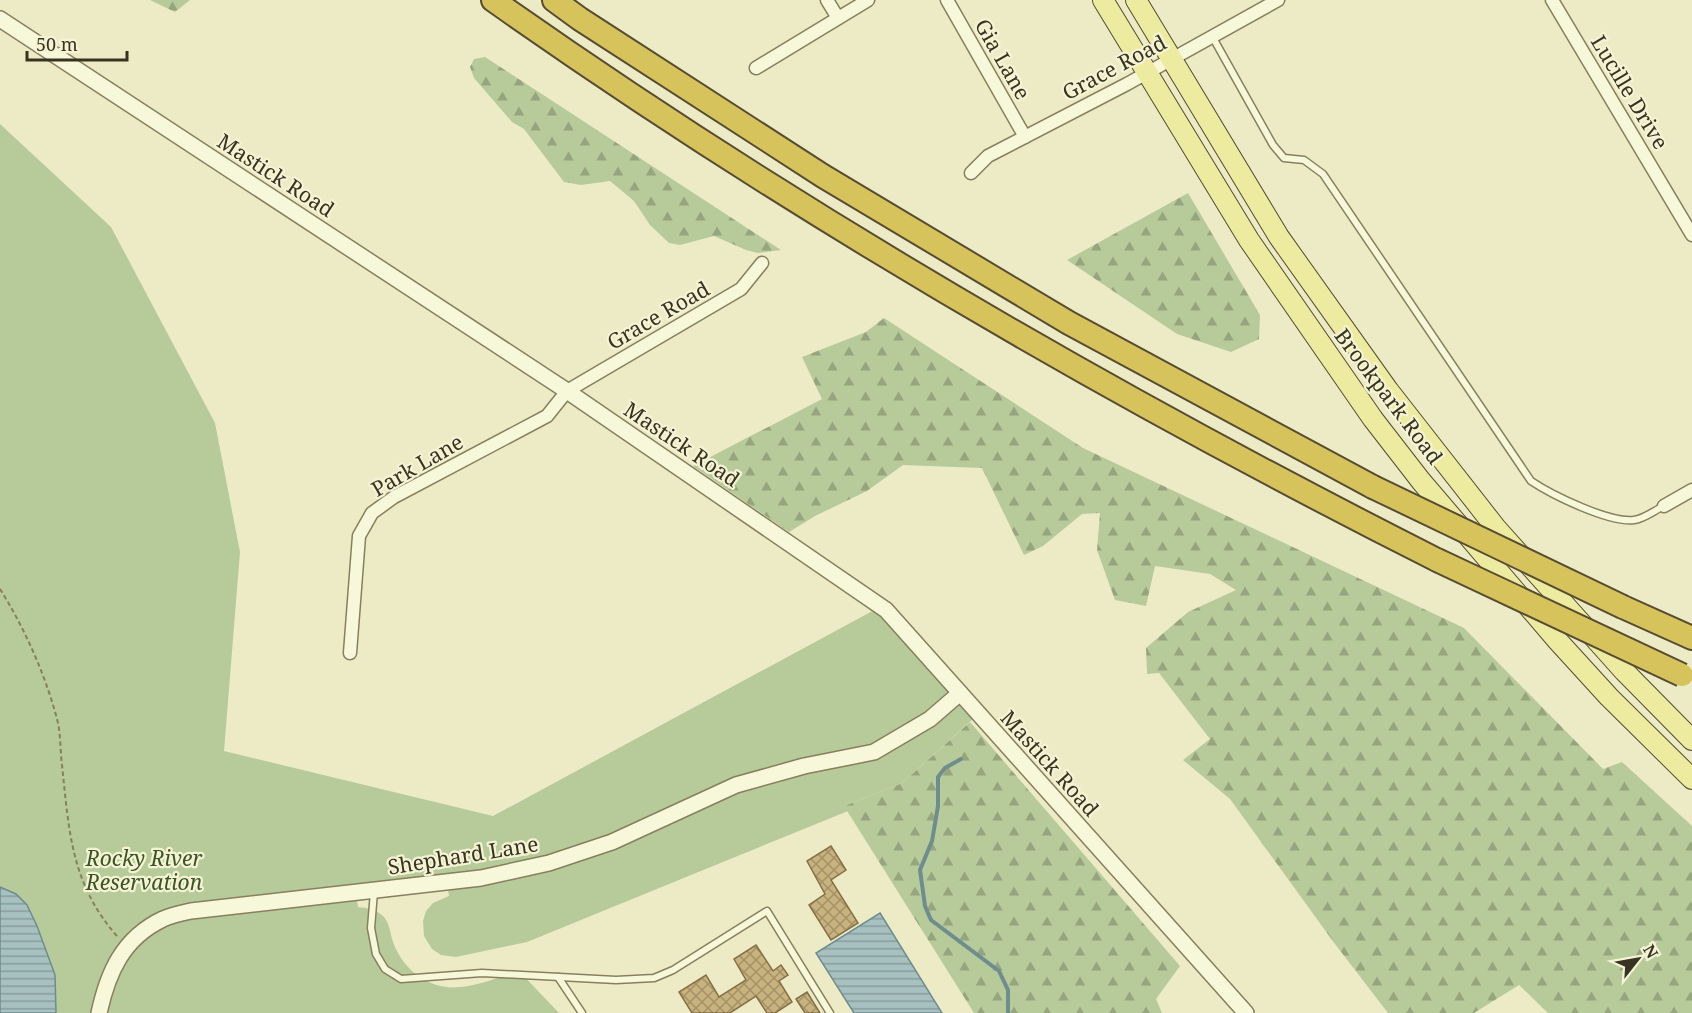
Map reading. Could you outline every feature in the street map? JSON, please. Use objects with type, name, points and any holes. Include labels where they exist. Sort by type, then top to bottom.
[{"type":"highway","points":[[493,0],[572,55],[809,210],[1057,356],[1327,504],[1437,560],[1687,677]]},
{"type":"highway","points":[[554,0],[590,26],[823,176],[1059,317],[1373,487],[1692,638]]},
{"type":"main road","name":"Brookpark Road","points":[[1102,0],[1249,240],[1373,419],[1421,481],[1557,640],[1609,697],[1692,779]]},
{"type":"main road","name":"Brookpark Road","points":[[1136,0],[1279,237],[1388,390],[1496,528],[1624,671],[1692,740]]},
{"type":"street","points":[[827,0],[838,18]]},
{"type":"street","points":[[756,68],[868,0]]},
{"type":"street","name":"Gia Lane","points":[[947,0],[1025,137]]},
{"type":"street","name":"Grace Road","points":[[971,172],[988,156],[1146,74],[1278,0]]},
{"type":"street","name":"Lucille Drive","points":[[1552,0],[1692,235]]},
{"type":"street","name":"Mastick Road","points":[[0,19],[567,391],[886,610],[1246,1013]]},
{"type":"street","name":"Grace Road","points":[[567,391],[741,289],[762,263]]},
{"type":"street","name":"Park Lane","points":[[350,653],[359,536],[372,513],[394,497],[547,416],[567,391]]},
{"type":"street","points":[[1664,506],[1692,490]]},
{"type":"street","name":"Shephard Lane","points":[[99,1013],[104,992],[118,958],[142,932],[164,918],[191,911],[481,878],[549,863],[612,842],[736,785],[804,766],[874,752],[930,719],[960,693]]},
{"type":"lane","points":[[1212,36],[1273,145],[1284,158],[1304,160],[1323,174],[1531,481],[1551,494],[1616,519],[1636,520],[1664,506]]},
{"type":"lane","points":[[374,891],[371,928],[376,954],[385,969],[401,979],[482,973],[616,980],[654,978],[673,970],[767,911],[830,1013]]},
{"type":"lane","points":[[558,977],[582,1013]]},
{"type":"path","points":[[0,590],[13,610],[38,663],[57,721],[71,845],[80,878],[104,921],[128,947]]},
{"type":"green space","points":[[150,0],[190,0],[175,12]]},
{"type":"green space","points":[[485,57],[781,250],[758,253],[714,236],[680,245],[669,243],[650,225],[634,201],[610,181],[581,185],[564,182],[524,129],[512,122],[474,78],[470,67],[474,59]]},
{"type":"green space","name":"Rocky River Reservation","points":[[0,124],[111,227],[215,423],[240,552],[224,751],[493,816],[878,608],[975,717],[902,783],[844,806],[848,811],[527,942],[456,957],[441,955],[432,949],[424,936],[423,921],[426,911],[433,903],[449,896],[448,890],[357,901],[358,907],[374,910],[383,916],[403,961],[428,982],[439,986],[461,987],[483,983],[519,971],[559,1013],[0,1013]]},
{"type":"green space","points":[[1188,193],[1260,315],[1259,339],[1231,352],[1177,334],[1067,260]]},
{"type":"green space","points":[[884,318],[1083,448],[1464,628],[1603,769],[1622,762],[1692,826],[1692,1013],[1548,1013],[1519,985],[1474,1013],[1388,1013],[1230,799],[1183,760],[1210,739],[1159,673],[1147,674],[1146,648],[1188,612],[1236,590],[1210,574],[1155,566],[1146,606],[1115,600],[1097,550],[1100,513],[1082,514],[1043,546],[1024,555],[982,468],[903,465],[867,491],[815,516],[789,532],[693,466],[822,399],[802,357],[866,332]]},
{"type":"green space","points":[[970,722],[1180,966],[1156,999],[1162,1013],[974,1013],[844,806],[902,783]]},
{"type":"water","points":[[0,887],[16,894],[27,905],[37,926],[55,975],[56,1013],[0,1013]]},
{"type":"water","points":[[880,913],[942,1013],[854,1013],[816,953]]},
{"type":"building","points":[[831,846],[846,870],[831,880],[858,923],[831,940],[809,905],[825,894],[807,861]]},
{"type":"building","points":[[756,945],[773,971],[781,965],[788,975],[779,981],[792,1002],[775,1013],[767,1013],[756,996],[730,1013],[692,1013],[679,992],[706,975],[719,997],[746,980],[734,959]]},
{"type":"building","points":[[807,992],[820,1013],[805,1013],[796,999]]},
{"type":"waterway","points":[[961,759],[945,768],[938,777],[938,806],[932,841],[920,870],[925,906],[931,920],[999,971],[1008,990],[1008,1013]]}]
